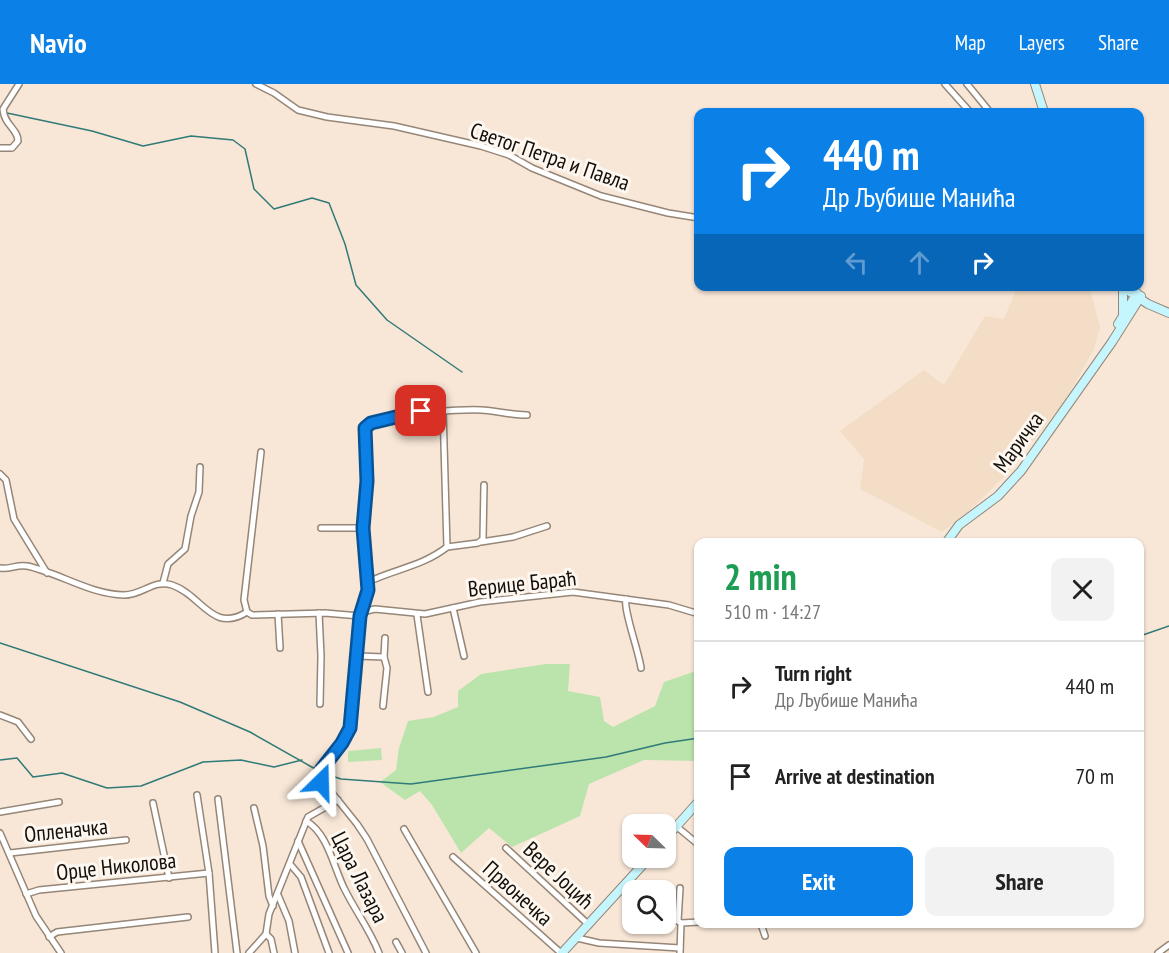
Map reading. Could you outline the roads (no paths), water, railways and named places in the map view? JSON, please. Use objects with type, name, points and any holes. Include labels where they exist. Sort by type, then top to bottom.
[{"type":"street","points":[[0,148],[12,148],[19,138],[6,123],[3,111],[18,84]]},
{"type":"street","name":"Светог Петра и Павла","points":[[256,84],[274,93],[294,108],[308,113],[394,126],[481,146],[509,155],[532,168],[601,196],[694,217]]},
{"type":"street","points":[[945,84],[966,108]]},
{"type":"street","points":[[967,84],[987,108]]},
{"type":"street","points":[[1035,84],[1043,108]]},
{"type":"street","points":[[1122,319],[1124,291]]},
{"type":"street","points":[[1130,291],[1165,312]]},
{"type":"street","points":[[1138,296],[1165,312]]},
{"type":"street","name":"Маричка","points":[[950,538],[959,525],[1007,487],[1133,310],[1138,296]]},
{"type":"street","name":"Маричка","points":[[1105,350],[1108,339],[1138,296]]},
{"type":"street","points":[[1133,310],[1148,304]]},
{"type":"street","points":[[443,410],[447,547]]},
{"type":"street","points":[[426,953],[371,846],[357,824],[321,782],[320,775],[323,766],[342,743],[350,728],[361,614],[368,582],[363,528],[367,481],[365,426],[421,411],[478,410],[527,415]]},
{"type":"street","points":[[247,612],[244,600],[261,452]]},
{"type":"street","points":[[0,568],[22,565],[101,592],[118,594],[138,593],[153,585],[163,583],[168,564],[185,549],[191,516],[199,492],[200,467]]},
{"type":"street","points":[[0,474],[6,480],[14,519],[47,573]]},
{"type":"street","points":[[481,542],[484,534],[484,485]]},
{"type":"street","points":[[368,582],[390,572],[422,563],[447,547],[513,537],[548,526]]},
{"type":"street","points":[[321,528],[363,528]]},
{"type":"street","name":"Верице Бараћ","points":[[163,583],[189,593],[218,618],[233,618],[247,612],[252,615],[361,614],[381,609],[417,615],[480,602],[556,593],[590,593],[669,605],[694,612]]},
{"type":"street","points":[[626,599],[625,606],[637,643],[641,668]]},
{"type":"street","name":"Верице Бараћ","points":[[453,608],[464,656]]},
{"type":"street","points":[[319,613],[320,704]]},
{"type":"street","points":[[278,614],[280,648]]},
{"type":"street","points":[[417,615],[428,692]]},
{"type":"street","points":[[383,706],[387,668],[384,657],[385,639]]},
{"type":"street","points":[[357,656],[384,657]]},
{"type":"street","points":[[0,715],[18,722],[31,739]]},
{"type":"street","points":[[197,795],[209,873],[215,953]]},
{"type":"street","points":[[218,799],[237,953]]},
{"type":"street","points":[[249,953],[266,934],[273,906],[306,821],[311,815],[338,800]]},
{"type":"street","points":[[0,812],[59,802]]},
{"type":"street","points":[[153,803],[170,878]]},
{"type":"street","points":[[694,806],[676,826],[694,840]]},
{"type":"street","points":[[254,807],[262,838],[269,896],[273,906]]},
{"type":"street","name":"Цара Лазара","points":[[306,821],[313,825],[321,835],[347,894],[363,918],[379,953]]},
{"type":"street","points":[[404,829],[476,953]]},
{"type":"street","points":[[0,833],[26,894],[48,937],[61,953]]},
{"type":"street","name":"Опленачка","points":[[9,853],[126,840]]},
{"type":"street","points":[[298,841],[348,953]]},
{"type":"street","name":"Вере Јоцић","points":[[506,848],[589,925]]},
{"type":"street","name":"Првонечка","points":[[453,857],[562,953]]},
{"type":"street","points":[[290,864],[301,877],[329,953]]},
{"type":"street","points":[[562,953],[640,868]]},
{"type":"street","name":"Орце Николова","points":[[26,894],[39,890],[209,873]]},
{"type":"street","points":[[577,938],[599,944],[680,950],[680,888]]},
{"type":"street","points":[[278,895],[289,921],[295,953]]},
{"type":"street","points":[[48,937],[57,933],[188,917]]},
{"type":"street","points":[[676,921],[694,922]]},
{"type":"street","points":[[762,928],[765,936]]},
{"type":"street","points":[[266,934],[271,939],[274,953]]},
{"type":"street","points":[[396,942],[402,953]]},
{"type":"street","points":[[1158,953],[1169,945]]},
{"type":"waterway","points":[[7,113],[92,131],[143,146],[191,136],[233,140],[245,149],[254,189],[274,209],[312,198],[329,203],[345,244],[356,285],[387,320],[462,372]]},
{"type":"waterway","points":[[1144,635],[1169,626]]},
{"type":"waterway","points":[[0,643],[180,702],[250,732],[317,770]]},
{"type":"waterway","points":[[329,775],[341,779],[411,784],[606,757],[694,739]]},
{"type":"waterway","points":[[0,760],[17,758],[33,777],[62,773],[107,788],[141,786],[203,762],[241,760],[274,767],[302,760]]}]
